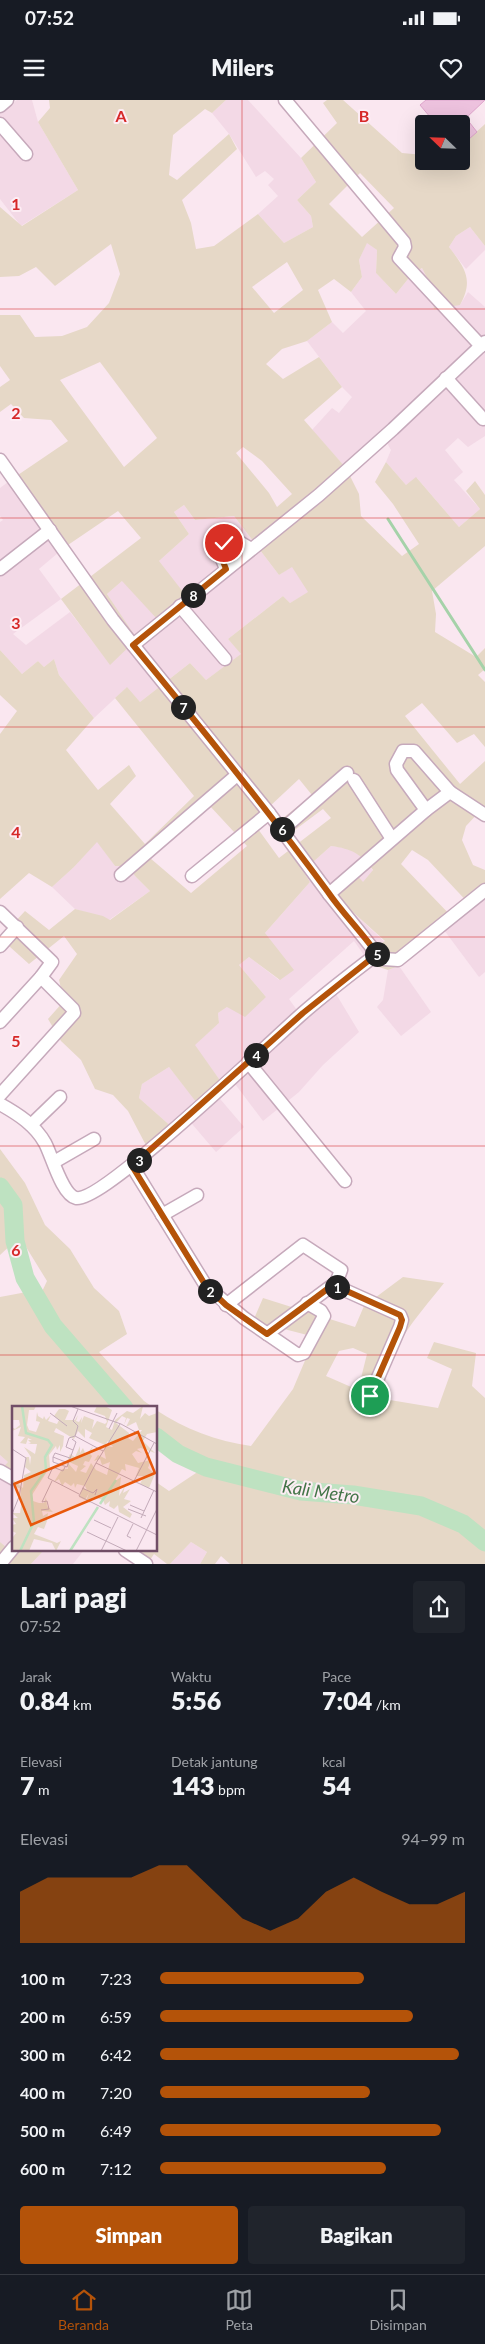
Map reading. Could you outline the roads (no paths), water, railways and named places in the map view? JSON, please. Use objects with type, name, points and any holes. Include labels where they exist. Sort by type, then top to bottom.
[{"type":"street","points":[[0,106],[7,100]]},
{"type":"street","points":[[133,645],[360,459],[483,344],[398,257],[405,247],[404,242],[285,100]]},
{"type":"street","points":[[0,124],[26,154]]},
{"type":"street","points":[[446,378],[483,419]]},
{"type":"street","points":[[0,460],[133,645],[269,813],[329,894],[377,954],[384,959],[398,960],[485,890]]},
{"type":"street","points":[[0,569],[50,530]]},
{"type":"street","points":[[226,569],[220,554],[224,543],[234,539],[251,549]]},
{"type":"street","points":[[180,606],[225,658]]},
{"type":"street","points":[[426,810],[397,770],[396,764],[404,751],[414,751],[450,792],[485,815]]},
{"type":"street","points":[[122,875],[237,775]]},
{"type":"street","points":[[282,830],[350,776],[392,839]]},
{"type":"street","points":[[329,894],[426,810],[450,792]]},
{"type":"street","points":[[192,876],[269,813]]},
{"type":"street","points":[[0,912],[51,959],[52,964],[0,1022]]},
{"type":"street","points":[[0,946],[17,928]]},
{"type":"street","points":[[0,1104],[31,1125],[45,1144],[64,1187],[70,1195],[77,1198],[88,1195],[132,1166],[336,985],[377,954]]},
{"type":"street","points":[[0,1094],[74,1012],[41,978]]},
{"type":"street","points":[[248,1062],[345,1181]]},
{"type":"street","points":[[31,1125],[60,1098]]},
{"type":"street","points":[[54,1162],[94,1139]]},
{"type":"street","points":[[132,1166],[206,1286],[226,1305],[301,1355],[324,1316],[321,1311],[307,1303]]},
{"type":"street","points":[[162,1215],[197,1195]]},
{"type":"street","points":[[226,1305],[304,1245],[338,1267],[340,1274],[335,1286]]},
{"type":"street","points":[[267,1334],[324,1289],[335,1286],[402,1317],[400,1327],[370,1396]]},
{"type":"street","points":[[0,1471],[12,1478]]},
{"type":"street","points":[[0,1564],[12,1549]]},
{"type":"street","points":[[128,1552],[146,1564]]},
{"type":"waterway","points":[[388,519],[485,670]]},
{"type":"waterway","name":"Kali Metro","points":[[0,1187],[13,1205],[15,1241],[25,1278],[53,1326],[122,1406]]},
{"type":"waterway","name":"Kali Metro","points":[[158,1439],[178,1454],[206,1467],[301,1491],[353,1495],[421,1506],[463,1524],[485,1542]]}]
